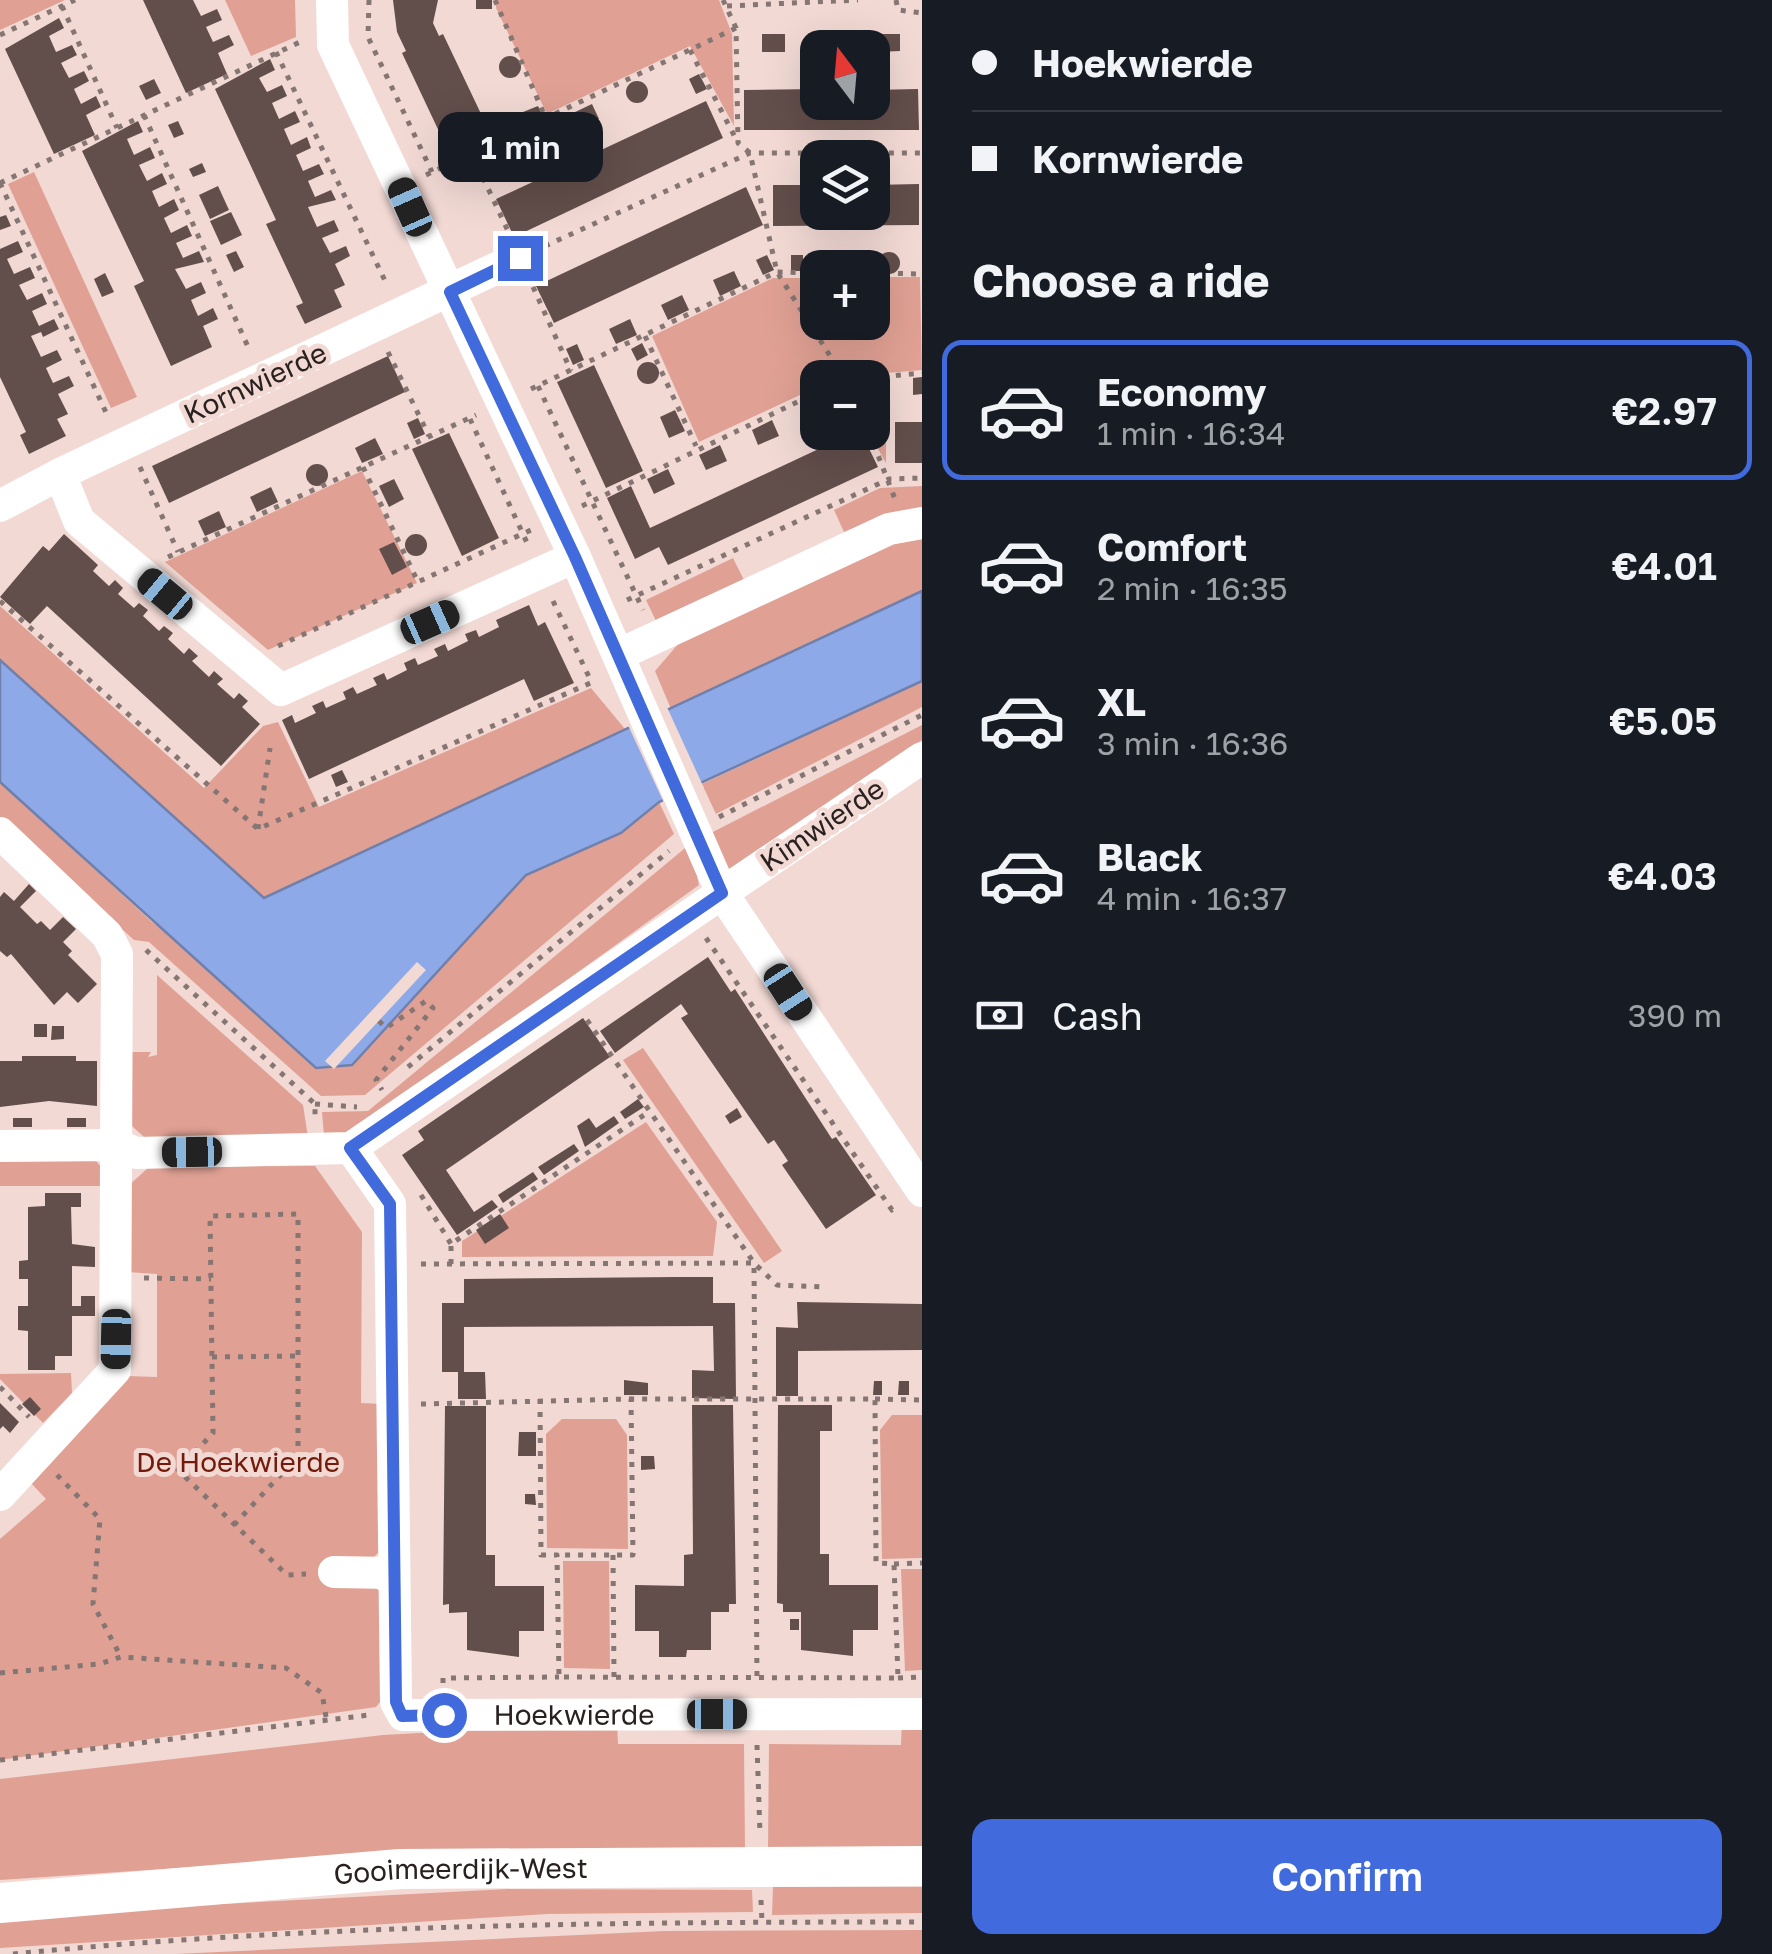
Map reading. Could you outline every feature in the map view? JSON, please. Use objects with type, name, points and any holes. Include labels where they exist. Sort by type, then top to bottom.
[{"type":"street","points":[[332,14],[333,45],[575,557],[722,893],[922,1191]]},
{"type":"street","name":"Kornwierde","points":[[0,506],[124,443],[520,258]]},
{"type":"street","points":[[60,474],[79,521],[280,690],[575,557]]},
{"type":"street","points":[[631,683],[656,639],[912,524]]},
{"type":"street","name":"Kimwierde","points":[[722,893],[922,758]]},
{"type":"street","points":[[0,833],[107,935],[117,954],[118,1145],[115,1370],[0,1495]]},
{"type":"street","points":[[0,1146],[118,1145],[136,1153],[316,1152],[350,1148],[722,893]]},
{"type":"street","points":[[350,1148],[390,1204],[396,1702]]},
{"type":"street","points":[[334,1572],[394,1573]]},
{"type":"street","name":"Hoekwierde","points":[[396,1702],[402,1716],[922,1714]]},
{"type":"street","name":"Gooimeerdijk-West","points":[[0,1903],[400,1870],[922,1866]]},
{"type":"path","points":[[0,35],[75,0]]},
{"type":"path","points":[[368,0],[368,37],[432,172]]},
{"type":"path","points":[[495,0],[546,118]]},
{"type":"path","points":[[738,143],[736,28],[725,3],[858,0]]},
{"type":"path","points":[[896,0],[898,10],[922,12]]},
{"type":"path","points":[[62,6],[118,128]]},
{"type":"path","points":[[178,552],[0,183],[276,52],[332,14]]},
{"type":"path","points":[[401,188],[736,28]]},
{"type":"path","points":[[690,50],[738,143],[750,153],[777,272],[833,360]]},
{"type":"path","points":[[276,52],[388,321],[430,436]]},
{"type":"path","points":[[144,115],[263,380]]},
{"type":"path","points":[[520,258],[750,153],[922,152]]},
{"type":"path","points":[[890,273],[922,274]]},
{"type":"path","points":[[645,336],[697,448]]},
{"type":"path","points":[[890,376],[922,373]]},
{"type":"path","points":[[538,386],[656,639]]},
{"type":"path","points":[[877,450],[912,524]]},
{"type":"path","points":[[363,467],[418,582]]},
{"type":"path","points":[[600,612],[890,479],[922,478]]},
{"type":"path","points":[[0,601],[258,830]]},
{"type":"path","points":[[258,830],[590,679],[617,688],[631,683]]},
{"type":"path","points":[[397,1077],[696,829],[922,715]]},
{"type":"path","points":[[258,830],[270,748]]},
{"type":"path","points":[[690,915],[892,1210],[922,1191]]},
{"type":"path","points":[[117,954],[137,948],[149,950],[315,1104],[362,1107]]},
{"type":"path","points":[[571,997],[754,1263],[777,1285],[826,1287]]},
{"type":"path","points":[[372,1098],[382,1090],[376,1080],[433,1008],[426,1001],[386,1028],[379,1021]]},
{"type":"path","points":[[315,1104],[316,1152]]},
{"type":"path","points":[[451,1264],[451,1244],[650,1111]]},
{"type":"path","points":[[234,1524],[298,1456],[298,1214],[210,1216],[213,1433],[178,1470],[234,1524],[287,1575],[334,1572]]},
{"type":"path","points":[[393,1265],[754,1263]]},
{"type":"path","points":[[754,1263],[758,1402],[756,1714],[761,1853]]},
{"type":"path","points":[[116,1277],[211,1279]]},
{"type":"path","points":[[212,1357],[298,1356]]},
{"type":"path","points":[[0,1387],[100,1519],[93,1604],[121,1657]]},
{"type":"path","points":[[392,1406],[540,1399],[922,1400]]},
{"type":"path","name":"Hoekwierde","points":[[540,1399],[541,1555],[557,1556],[559,1678],[922,1677]]},
{"type":"path","points":[[557,1556],[633,1556],[631,1399]]},
{"type":"path","points":[[874,1400],[876,1564],[922,1564]]},
{"type":"path","points":[[613,1555],[614,1677]]},
{"type":"path","points":[[894,1564],[898,1678]]},
{"type":"path","points":[[0,1673],[99,1664],[121,1657],[286,1668],[322,1693],[326,1717]]},
{"type":"path","points":[[0,1760],[326,1717],[374,1715],[396,1702]]},
{"type":"path","name":"Gooimeerdijk-West","points":[[13,1954],[252,1937],[601,1923],[922,1922]]},
{"type":"green space","points":[[0,0],[65,0],[0,30]]},
{"type":"green space","points":[[225,0],[295,0],[296,37],[251,56]]},
{"type":"green space","points":[[496,0],[719,0],[732,34],[734,126],[690,46],[547,114],[496,8]]},
{"type":"green space","points":[[34,172],[137,397],[111,408],[8,184]]},
{"type":"green space","points":[[890,277],[920,277],[922,370],[890,373],[890,360],[800,360],[800,395],[699,442],[652,336],[773,278],[800,278],[800,340],[890,340]]},
{"type":"green space","points":[[362,471],[417,583],[268,650],[165,562]]},
{"type":"green space","points":[[922,486],[922,511],[893,513],[844,532],[834,510],[880,488]]},
{"type":"green space","points":[[922,538],[922,591],[671,709],[655,671],[685,636],[897,539]]},
{"type":"green space","points":[[733,558],[744,580],[657,623],[646,600]]},
{"type":"green space","points":[[0,606],[204,788],[263,726],[278,722],[319,807],[591,688],[625,729],[264,898],[0,660]]},
{"type":"green space","points":[[922,681],[922,707],[716,814],[702,784]]},
{"type":"green space","points":[[922,725],[922,740],[726,875],[711,833]]},
{"type":"green space","points":[[0,782],[152,922],[352,1065],[526,875],[621,833],[659,802],[674,834],[365,1095],[321,1096],[149,942],[134,940],[0,819]]},
{"type":"green space","points":[[690,844],[699,885],[374,1119],[346,1134],[324,1135],[322,1112],[368,1111]]},
{"type":"green space","points":[[157,975],[303,1105],[308,1137],[144,1137],[132,1126],[128,1052],[157,1055]]},
{"type":"green space","points":[[643,1048],[782,1251],[764,1263],[623,1060]]},
{"type":"green space","points":[[646,1122],[717,1222],[713,1256],[462,1257],[462,1241]]},
{"type":"green space","points":[[0,1156],[92,1156],[105,1172],[104,1186],[0,1186]]},
{"type":"green space","name":"De Hoekwierde","points":[[315,1166],[362,1232],[361,1403],[381,1404],[382,1549],[368,1563],[370,1584],[382,1593],[384,1697],[376,1707],[0,1760],[0,1539],[46,1499],[30,1482],[127,1376],[157,1377],[157,1274],[127,1272],[127,1187],[149,1167]]},
{"type":"green space","points":[[71,1373],[72,1393],[43,1423],[0,1379],[0,1374]]},
{"type":"green space","points":[[892,1415],[922,1415],[922,1558],[882,1559],[880,1430]]},
{"type":"green space","points":[[562,1419],[616,1419],[627,1435],[628,1549],[547,1548],[546,1434]]},
{"type":"green space","points":[[563,1561],[609,1561],[610,1669],[564,1668]]},
{"type":"green space","points":[[901,1569],[922,1569],[922,1670],[905,1671]]},
{"type":"green space","points":[[902,1720],[922,1720],[922,1848],[768,1849],[769,1744],[901,1745]]},
{"type":"green space","points":[[617,1722],[618,1744],[744,1744],[745,1848],[283,1861],[0,1880],[0,1779],[383,1735]]},
{"type":"green space","points":[[773,1887],[922,1887],[922,1913],[772,1915]]},
{"type":"green space","points":[[508,1889],[752,1890],[753,1912],[547,1914],[0,1948],[0,1920],[105,1910]]},
{"type":"green space","points":[[922,1930],[922,1954],[175,1954],[665,1931]]},
{"type":"water","points":[[922,591],[922,681],[659,802],[621,833],[526,875],[352,1065],[316,1068],[0,782],[0,660],[264,898]]},
{"type":"pier","points":[[666,705],[704,788],[665,805],[627,723]]},
{"type":"pier","points":[[417,962],[426,970],[334,1069],[325,1061]]},
{"type":"building","points":[[143,0],[193,0],[201,16],[217,9],[222,20],[206,27],[213,42],[229,35],[234,45],[218,53],[227,74],[186,93]]},
{"type":"building","points":[[393,0],[438,0],[433,23],[439,36],[443,34],[493,139],[452,159],[402,53],[406,51],[397,32]]},
{"type":"building","points":[[476,0],[492,0],[492,9],[476,9]]},
{"type":"building","points":[[59,18],[64,28],[49,36],[56,52],[72,45],[77,55],[61,63],[69,78],[84,71],[89,81],[74,89],[81,104],[96,96],[101,107],[86,115],[95,135],[54,154],[5,49]]},
{"type":"building","points":[[762,34],[785,34],[785,52],[762,52]]},
{"type":"building","points":[[890,34],[900,34],[900,51],[890,51]]},
{"type":"building","points":[[510,56],[518,59],[518,75],[510,78],[502,75],[499,67],[502,59]]},
{"type":"building","points":[[270,59],[275,70],[259,78],[267,92],[282,85],[287,96],[272,103],[279,119],[295,111],[300,122],[284,129],[291,145],[307,137],[311,148],[296,155],[303,171],[319,164],[324,174],[308,181],[315,197],[331,190],[336,200],[308,207],[317,227],[334,220],[339,231],[322,238],[330,253],[346,246],[350,256],[335,264],[345,285],[334,290],[342,307],[305,324],[296,306],[303,303],[266,224],[276,220],[215,89]]},
{"type":"building","points":[[699,74],[707,89],[696,94],[689,79]]},
{"type":"building","points":[[154,79],[161,93],[146,100],[139,86]]},
{"type":"building","points":[[637,81],[645,84],[645,100],[637,103],[629,100],[626,92],[629,84]]},
{"type":"building","points":[[800,89],[800,120],[890,120],[890,90],[918,89],[919,130],[744,130],[744,90]]},
{"type":"building","points":[[706,101],[723,138],[514,237],[496,199]]},
{"type":"building","points":[[592,104],[599,119],[578,129],[571,114]]},
{"type":"building","points":[[538,106],[543,116],[528,123],[523,112]]},
{"type":"building","points":[[138,121],[143,132],[127,139],[134,155],[150,147],[155,158],[139,165],[147,181],[162,173],[167,184],[152,191],[159,207],[174,199],[179,210],[164,218],[171,233],[187,225],[192,236],[176,243],[183,258],[199,251],[204,262],[175,269],[186,289],[201,282],[206,293],[191,300],[198,316],[213,308],[218,319],[203,326],[212,347],[171,366],[134,286],[144,281],[82,151]]},
{"type":"building","points":[[178,121],[184,134],[174,138],[168,125]]},
{"type":"building","points":[[539,128],[547,144],[526,153],[519,138]]},
{"type":"building","points":[[487,153],[494,168],[484,173],[477,157]]},
{"type":"building","points":[[202,163],[206,172],[193,177],[189,169]]},
{"type":"building","points":[[919,184],[919,225],[890,225],[890,185]]},
{"type":"building","points":[[773,185],[800,185],[800,226],[773,226]]},
{"type":"building","points":[[218,186],[229,210],[210,219],[199,195]]},
{"type":"building","points":[[746,187],[763,225],[554,323],[536,286]]},
{"type":"building","points":[[231,212],[242,235],[221,245],[210,221]]},
{"type":"building","points":[[6,215],[11,226],[0,230],[0,217]]},
{"type":"building","points":[[18,241],[23,252],[7,259],[14,274],[30,267],[35,278],[19,285],[27,300],[42,293],[47,304],[32,311],[39,326],[54,319],[59,329],[43,337],[41,332],[31,336],[41,357],[57,350],[62,360],[46,368],[53,383],[69,376],[74,386],[58,394],[68,414],[57,419],[66,436],[29,454],[20,435],[26,432],[0,377],[0,249]]},
{"type":"building","points":[[236,251],[244,267],[234,272],[226,255]]},
{"type":"building","points":[[890,252],[899,259],[897,271],[890,274]]},
{"type":"building","points":[[767,255],[774,270],[763,275],[756,260]]},
{"type":"building","points":[[791,255],[800,255],[800,271],[791,271]]},
{"type":"building","points":[[734,271],[741,286],[720,296],[713,280]]},
{"type":"building","points":[[105,273],[114,292],[102,297],[94,279]]},
{"type":"building","points":[[682,295],[689,310],[668,320],[661,305]]},
{"type":"building","points":[[630,319],[637,335],[616,344],[609,329]]},
{"type":"building","points":[[642,343],[648,355],[637,361],[631,349]]},
{"type":"building","points":[[577,344],[584,360],[573,365],[566,349]]},
{"type":"building","points":[[388,356],[405,392],[169,503],[152,466]]},
{"type":"building","points":[[648,362],[656,365],[656,381],[648,384],[640,381],[637,373],[640,365]]},
{"type":"building","points":[[594,365],[643,471],[606,488],[557,382]]},
{"type":"building","points":[[922,377],[922,394],[913,395],[913,378]]},
{"type":"building","points":[[675,410],[685,431],[669,438],[660,417]]},
{"type":"building","points":[[418,418],[425,434],[414,439],[407,423]]},
{"type":"building","points":[[772,420],[779,436],[758,445],[752,430]]},
{"type":"building","points":[[895,422],[922,422],[922,463],[895,463]]},
{"type":"building","points":[[449,433],[499,538],[462,556],[412,449]]},
{"type":"building","points":[[375,438],[383,454],[362,463],[355,448]]},
{"type":"building","points":[[720,445],[727,461],[706,470],[699,455]]},
{"type":"building","points":[[817,450],[870,450],[878,467],[668,565],[659,547],[635,559],[607,498],[631,486],[650,528]]},
{"type":"building","points":[[317,464],[325,467],[325,483],[317,486],[309,483],[306,475],[309,467]]},
{"type":"building","points":[[668,469],[675,484],[654,494],[647,479]]},
{"type":"building","points":[[394,479],[404,499],[389,507],[379,486]]},
{"type":"building","points":[[271,487],[278,502],[257,512],[250,497]]},
{"type":"building","points":[[219,511],[226,527],[205,536],[198,521]]},
{"type":"building","points":[[64,534],[98,565],[93,571],[109,586],[115,580],[123,588],[118,594],[134,608],[139,603],[148,610],[143,616],[159,631],[164,626],[173,633],[168,639],[184,654],[189,648],[198,656],[192,661],[209,677],[214,671],[223,679],[217,684],[234,699],[239,693],[248,701],[242,707],[260,724],[221,766],[47,606],[30,624],[0,597],[43,546],[49,551]]},
{"type":"building","points":[[416,534],[424,537],[424,553],[416,556],[408,553],[405,545],[408,537]]},
{"type":"building","points":[[394,542],[407,567],[392,575],[379,549]]},
{"type":"building","points":[[529,605],[538,626],[545,622],[574,683],[534,701],[524,679],[309,779],[282,720],[292,715],[295,723],[316,713],[312,706],[323,701],[326,708],[346,699],[343,692],[353,687],[357,694],[377,685],[373,678],[384,673],[387,680],[407,670],[404,663],[415,658],[418,665],[438,656],[434,649],[445,644],[448,651],[468,641],[465,634],[476,630],[479,637],[499,627],[496,620]]},
{"type":"building","points":[[342,770],[348,782],[336,787],[331,775]]},
{"type":"building","points":[[29,884],[36,891],[20,907],[37,924],[41,921],[50,930],[63,917],[76,929],[63,942],[72,951],[68,955],[97,984],[78,1003],[67,992],[54,1005],[11,954],[7,957],[0,951],[0,897],[4,892],[14,901]]},
{"type":"building","points":[[708,957],[731,992],[735,989],[832,1139],[836,1137],[876,1195],[826,1229],[782,1165],[788,1161],[774,1140],[768,1144],[681,1018],[688,1014],[681,1004],[615,1053],[600,1031]]},
{"type":"building","points":[[583,1018],[610,1057],[446,1170],[474,1212],[492,1200],[498,1207],[457,1235],[402,1155],[424,1140],[418,1131]]},
{"type":"building","points":[[34,1024],[47,1024],[47,1037],[34,1037]]},
{"type":"building","points":[[52,1026],[64,1026],[64,1039],[51,1040]]},
{"type":"building","points":[[22,1056],[76,1056],[76,1061],[97,1061],[97,1106],[49,1101],[0,1107],[0,1061],[22,1061]]},
{"type":"building","points":[[638,1099],[644,1107],[625,1119],[620,1112]]},
{"type":"building","points":[[737,1108],[742,1117],[730,1124],[725,1116]]},
{"type":"building","points":[[614,1116],[619,1123],[585,1147],[577,1126],[589,1118],[596,1128]]},
{"type":"building","points":[[13,1118],[32,1118],[32,1127],[13,1127]]},
{"type":"building","points":[[67,1118],[86,1118],[86,1127],[67,1127]]},
{"type":"building","points":[[574,1144],[579,1151],[544,1175],[538,1167]]},
{"type":"building","points":[[533,1172],[538,1179],[503,1203],[498,1195]]},
{"type":"building","points":[[45,1193],[81,1193],[81,1207],[71,1207],[72,1244],[95,1247],[95,1267],[72,1266],[72,1306],[81,1306],[81,1296],[95,1296],[95,1316],[72,1316],[72,1356],[55,1356],[55,1370],[28,1370],[28,1331],[18,1330],[18,1306],[28,1306],[28,1279],[19,1279],[19,1261],[28,1260],[28,1207],[45,1206]]},
{"type":"building","points":[[500,1214],[509,1228],[485,1244],[476,1230]]},
{"type":"building","points":[[713,1277],[713,1303],[735,1303],[736,1399],[692,1398],[692,1370],[714,1371],[713,1326],[464,1327],[464,1372],[485,1372],[486,1399],[458,1399],[458,1372],[442,1372],[442,1303],[464,1303],[464,1279]]},
{"type":"building","points":[[797,1302],[922,1304],[922,1350],[798,1351],[798,1396],[776,1396],[776,1327],[798,1328]]},
{"type":"building","points":[[624,1380],[648,1383],[648,1395],[624,1395]]},
{"type":"building","points":[[874,1381],[882,1381],[882,1395],[873,1395]]},
{"type":"building","points":[[899,1381],[909,1381],[909,1395],[898,1395]]},
{"type":"building","points":[[30,1397],[41,1409],[34,1416],[22,1404]]},
{"type":"building","points":[[0,1403],[19,1422],[10,1433],[3,1426],[0,1429]]},
{"type":"building","points":[[692,1405],[733,1405],[736,1604],[729,1604],[729,1612],[711,1612],[711,1650],[687,1650],[686,1657],[659,1657],[659,1631],[635,1631],[635,1585],[684,1586],[684,1555],[693,1554]]},
{"type":"building","points":[[778,1405],[832,1405],[832,1431],[820,1431],[820,1554],[829,1554],[829,1585],[878,1585],[878,1630],[853,1630],[853,1656],[801,1650],[801,1612],[783,1612],[783,1604],[777,1603]]},
{"type":"building","points":[[445,1406],[486,1406],[486,1555],[495,1555],[495,1586],[544,1586],[544,1631],[519,1631],[519,1657],[467,1650],[467,1612],[449,1613],[449,1604],[443,1605]]},
{"type":"building","points":[[519,1432],[536,1432],[536,1456],[518,1456]]},
{"type":"building","points":[[641,1456],[654,1456],[655,1469],[641,1470]]},
{"type":"building","points":[[525,1494],[535,1494],[536,1505],[525,1504]]},
{"type":"building","points":[[790,1619],[799,1619],[799,1630],[790,1630]]},
{"type":"route","points":[[444,1715],[402,1716],[396,1702],[390,1204],[350,1148],[722,893],[575,557],[450,292],[520,258]]}]
